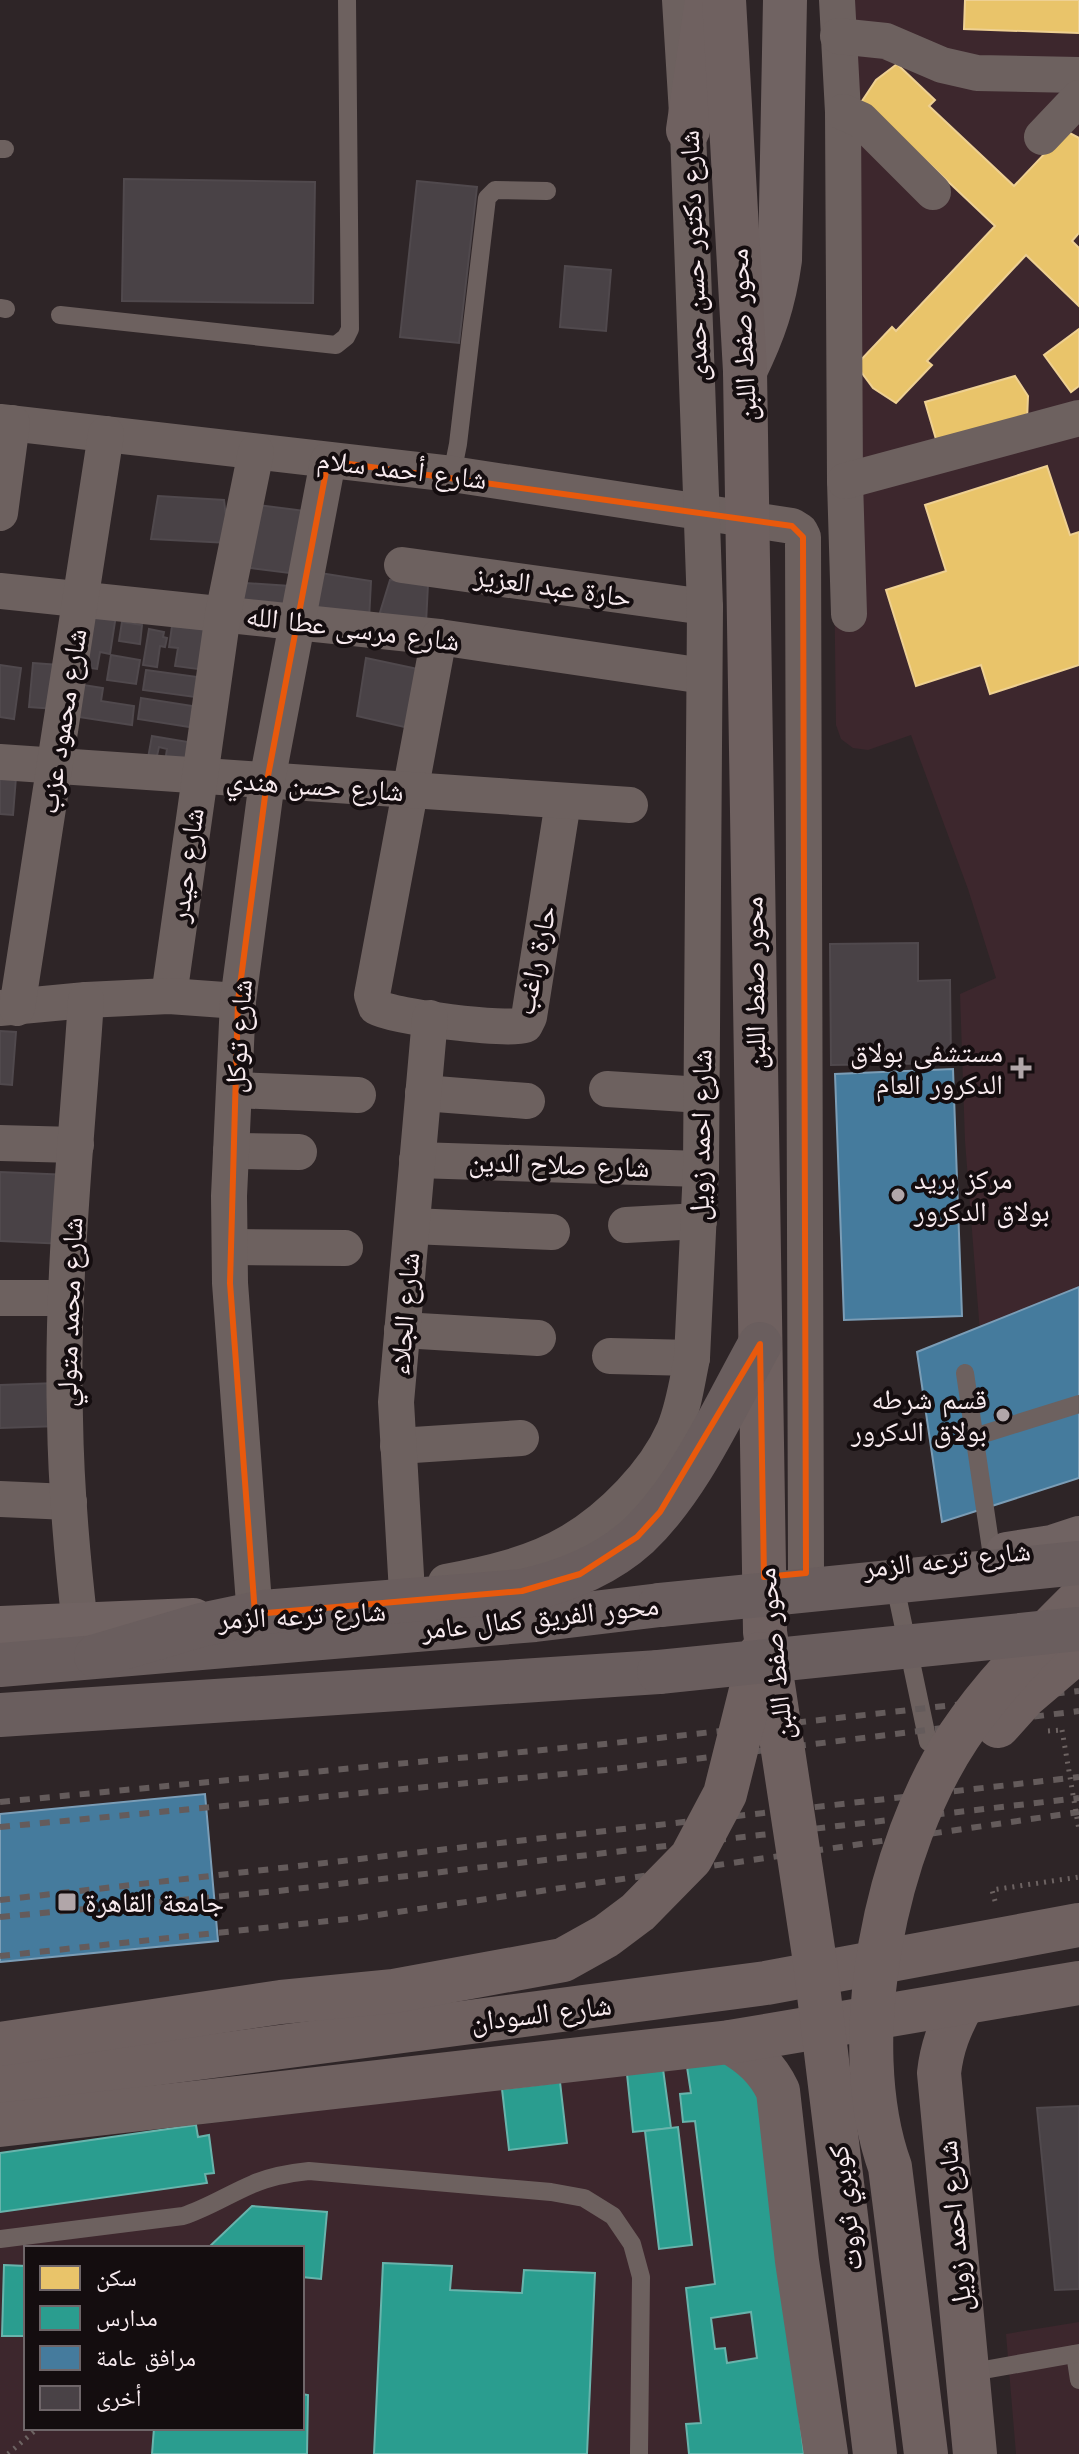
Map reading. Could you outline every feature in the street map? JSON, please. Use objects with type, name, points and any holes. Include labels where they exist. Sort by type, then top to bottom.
[{"type":"highway","points":[[88,1640],[201,1625],[263,1612],[522,1591],[580,1574],[610,1558],[637,1537],[660,1512],[701,1451],[760,1344]]},
{"type":"highway","name":"محور الفريق كمال عامر","points":[[0,1665],[88,1640],[535,1620],[1079,1563]]},
{"type":"highway","name":"محور الفريق كمال عامر","points":[[0,1715],[659,1672],[1079,1629]]},
{"type":"main road","points":[[688,130],[707,0]]},
{"type":"main road","name":"محور صفط اللبن","points":[[724,0],[745,371],[765,1632],[815,1962]]},
{"type":"main road","points":[[745,371],[769,317],[780,260],[785,0]]},
{"type":"main road","name":"شارع ترعه الزمر","points":[[0,1628],[88,1640],[255,1617],[407,1588],[806,1573],[941,1564],[1052,1547],[1079,1538]]},
{"type":"main road","points":[[890,2167],[880,2139],[869,2048],[873,1990],[883,1933],[906,1851],[930,1785],[960,1735],[1020,1658],[1079,1600]]},
{"type":"main road","points":[[0,2044],[281,2002],[394,1991],[563,1960],[606,1936],[638,1912],[691,1858],[725,1794],[765,1632]]},
{"type":"main road","points":[[890,2167],[898,2134],[899,2047],[908,1937],[928,1860],[954,1797],[979,1751],[1025,1696],[1079,1650]]},
{"type":"main road","name":"شارع السودان","points":[[0,2084],[766,1983],[1079,1925]]},
{"type":"main road","name":"كوبري ثروت","points":[[815,1962],[875,2454]]},
{"type":"main road","name":"شارع السودان","points":[[0,2125],[730,2042],[1079,1983]]},
{"type":"main road","name":"شارع احمد زويل","points":[[963,2003],[941,2049],[939,2073],[975,2454]]},
{"type":"main road","points":[[730,2042],[752,2056],[769,2074],[778,2091],[797,2261],[826,2454]]},
{"type":"main road","name":"كوبري ثروت","points":[[890,2167],[926,2454]]},
{"type":"main road","points":[[797,2261],[837,2234],[860,2226],[884,2223],[932,2228],[954,2237]]},
{"type":"street","name":"شارع دكتور حسن حمدى","points":[[680,0],[703,512]]},
{"type":"street","points":[[837,0],[843,112],[845,481],[849,614]]},
{"type":"street","points":[[838,36],[886,41],[942,65],[977,73],[1079,75]]},
{"type":"street","points":[[1042,137],[1079,98]]},
{"type":"street","points":[[843,112],[861,120],[933,192]]},
{"type":"street","points":[[845,481],[1079,418]]},
{"type":"street","points":[[0,513],[6,422]]},
{"type":"street","name":"شارع أحمد سلام","points":[[6,422],[452,474],[792,526],[800,531],[804,553],[806,1573]]},
{"type":"street","name":"شارع محمود عزب","points":[[9,1008],[54,766],[106,434]]},
{"type":"street","name":"شارع حيدر","points":[[169,996],[223,614],[256,452]]},
{"type":"street","name":"شارع توكل","points":[[255,1617],[230,1283],[231,1151],[238,1001],[267,781],[328,461]]},
{"type":"street","name":"شارع احمد زويل","points":[[407,1588],[478,1576],[530,1561],[570,1542],[629,1494],[663,1450],[681,1410],[692,1358],[701,1169],[703,512]]},
{"type":"street","name":"حارة عبد العزيز","points":[[402,565],[705,607]]},
{"type":"street","name":"شارع مرسى عطا الله","points":[[0,591],[439,637],[704,676]]},
{"type":"street","points":[[430,1018],[381,1010],[372,1001],[439,637]]},
{"type":"street","name":"شارع حسن هندي","points":[[0,762],[630,805]]},
{"type":"street","name":"حارة راغب","points":[[430,1018],[506,1028],[525,1025],[529,1017],[563,802]]},
{"type":"street","points":[[9,1008],[169,996],[238,1001]]},
{"type":"street","name":"شارع محمد متولي","points":[[86,1000],[66,1298],[65,1418],[69,1502],[88,1640]]},
{"type":"street","name":"شارع الجلاء","points":[[407,1588],[396,1402],[430,1018]]},
{"type":"street","points":[[607,1089],[702,1095]]},
{"type":"street","points":[[234,1090],[358,1095]]},
{"type":"street","points":[[423,1093],[527,1101]]},
{"type":"street","points":[[0,1143],[76,1145]]},
{"type":"street","points":[[231,1151],[299,1152]]},
{"type":"street","name":"شارع صلاح الدين","points":[[417,1160],[701,1169]]},
{"type":"street","points":[[626,1225],[699,1221]]},
{"type":"street","points":[[412,1226],[552,1232]]},
{"type":"street","points":[[230,1247],[345,1248]]},
{"type":"street","points":[[0,1298],[66,1298]]},
{"type":"street","points":[[402,1330],[538,1338]]},
{"type":"street","points":[[610,1356],[692,1358]]},
{"type":"street","points":[[398,1446],[521,1438]]},
{"type":"street","points":[[0,1499],[69,1502]]},
{"type":"street","points":[[407,1588],[481,1557]]},
{"type":"lane","points":[[60,315],[336,345],[342,342],[350,329],[347,0]]},
{"type":"lane","points":[[452,474],[487,198],[495,190],[547,191]]},
{"type":"lane","points":[[965,1373],[992,1556]]},
{"type":"lane","points":[[974,1437],[1079,1404]]},
{"type":"lane","points":[[891,1566],[928,1742]]},
{"type":"lane","points":[[0,2239],[183,2216],[251,2185],[279,2175],[309,2171],[551,2192],[584,2198],[613,2216],[620,2225],[632,2244],[641,2277],[639,2454]]},
{"type":"lane","points":[[967,2373],[1077,2354],[1079,2380]]},
{"type":"path","points":[[1062,1730],[1079,1830]]},
{"type":"path","points":[[992,1890],[1079,1877]]},
{"type":"path","points":[[8,2454],[36,2430]]},
{"type":"highlighted area","points":[[328,461],[792,526],[803,537],[806,1573],[764,1577],[760,1344],[660,1512],[637,1537],[580,1574],[522,1591],[255,1614],[230,1283],[238,1001],[267,781]]},
{"type":"shaded area","points":[[827,0],[1079,0],[1079,1291],[980,1333],[965,1141],[960,994],[996,978],[968,889],[911,735],[868,750],[853,748],[841,739],[836,725]]},
{"type":"shaded area","points":[[687,2067],[804,2454],[0,2454],[0,2153],[196,2125]]},
{"type":"shaded area","points":[[1079,2322],[1079,2454],[1016,2454],[1006,2334]]},
{"type":"building: سكن","points":[[965,0],[1079,0],[1079,33],[964,29]]},
{"type":"building: سكن","points":[[897,64],[935,100],[929,106],[1014,186],[1066,131],[1079,138],[1079,233],[1072,241],[1079,248],[1079,306],[1026,255],[927,361],[932,365],[896,403],[873,388],[856,365],[892,327],[896,331],[995,226],[900,136],[860,104],[876,80]]},
{"type":"building: سكن","points":[[1079,329],[1079,386],[1071,392],[1044,355]]},
{"type":"building: سكن","points":[[1015,376],[1028,396],[1027,421],[938,446],[925,402]]},
{"type":"building: سكن","points":[[1047,466],[1070,535],[1079,532],[1079,665],[990,694],[981,665],[916,686],[886,590],[946,571],[925,505]]},
{"type":"building: مدارس","points":[[735,2060],[760,2081],[804,2454],[689,2454],[686,2424],[701,2423],[686,2288],[715,2284],[695,2121],[683,2122],[680,2094],[691,2093],[687,2067]],"holes":[[[751,2312],[757,2358],[727,2363],[725,2348],[715,2349],[711,2318]]]},
{"type":"building: مدارس","points":[[663,2069],[671,2128],[633,2132],[627,2074]]},
{"type":"building: مدارس","points":[[560,2082],[567,2143],[509,2150],[502,2089]]},
{"type":"building: مدارس","points":[[196,2125],[198,2137],[209,2135],[214,2173],[205,2174],[207,2183],[0,2212],[0,2153]]},
{"type":"building: مدارس","points":[[678,2127],[692,2245],[659,2249],[645,2131]]},
{"type":"building: مدارس","points":[[252,2206],[327,2212],[321,2279],[304,2277],[304,2246],[210,2246]]},
{"type":"building: مدارس","points":[[383,2263],[452,2266],[450,2290],[522,2293],[524,2270],[595,2273],[587,2454],[374,2454]]},
{"type":"building: مدارس","points":[[4,2265],[24,2266],[24,2336],[2,2336]]},
{"type":"building: مدارس","points":[[304,2394],[308,2395],[307,2454],[152,2454],[154,2430],[304,2430]]},
{"type":"building: مرافق عامة","name":"مركز بريد بولاق الدكرور","points":[[953,1069],[962,1316],[844,1320],[835,1074]]},
{"type":"building: مرافق عامة","name":"قسم شرطه بولاق الدكرور","points":[[1079,1287],[1079,1478],[942,1522],[917,1352]]},
{"type":"building: مرافق عامة","name":"جامعة القاهرة","points":[[205,1794],[218,1941],[0,1962],[0,1814]]},
{"type":"building: أخرى","points":[[124,179],[315,182],[313,303],[122,301]]},
{"type":"building: أخرى","points":[[417,181],[477,187],[459,343],[400,337]]},
{"type":"building: أخرى","points":[[565,266],[611,270],[606,331],[560,327]]},
{"type":"building: أخرى","points":[[158,496],[224,500],[229,543],[151,539]]},
{"type":"building: أخرى","points":[[251,504],[305,511],[297,574],[243,567]]},
{"type":"building: أخرى","points":[[320,573],[371,581],[369,620],[312,614]]},
{"type":"building: أخرى","points":[[390,580],[428,584],[426,624],[378,619]]},
{"type":"building: أخرى","points":[[245,583],[290,586],[285,639],[238,630]]},
{"type":"building: أخرى","points":[[84,610],[116,615],[110,654],[100,652],[97,669],[75,666]]},
{"type":"building: أخرى","points":[[122,622],[142,625],[140,644],[119,641]]},
{"type":"building: أخرى","points":[[172,626],[210,630],[205,670],[175,666],[178,648],[169,647]]},
{"type":"building: أخرى","points":[[149,629],[164,632],[163,637],[167,638],[165,647],[160,646],[157,667],[143,665]]},
{"type":"building: أخرى","points":[[111,655],[140,660],[136,684],[107,680]]},
{"type":"building: أخرى","points":[[366,658],[418,669],[409,728],[357,716]]},
{"type":"building: أخرى","points":[[33,663],[59,665],[56,709],[29,707]]},
{"type":"building: أخرى","points":[[0,665],[21,668],[14,719],[0,717]]},
{"type":"building: أخرى","points":[[146,670],[205,678],[202,698],[143,690]]},
{"type":"building: أخرى","points":[[77,684],[103,688],[101,701],[134,706],[132,725],[72,716]]},
{"type":"building: أخرى","points":[[141,698],[199,707],[196,728],[138,719]]},
{"type":"building: أخرى","points":[[152,736],[194,743],[189,773],[165,762],[167,749],[159,747],[156,760],[148,758]]},
{"type":"building: أخرى","points":[[0,775],[16,777],[13,815],[0,814]]},
{"type":"building: أخرى","points":[[918,943],[918,981],[950,980],[951,1063],[831,1065],[830,944]]},
{"type":"building: أخرى","points":[[0,1031],[16,1032],[12,1085],[0,1084]]},
{"type":"building: أخرى","points":[[0,1172],[69,1175],[66,1244],[0,1241]]},
{"type":"building: أخرى","points":[[57,1383],[59,1426],[0,1428],[0,1385]]},
{"type":"building: أخرى","points":[[1079,2106],[1079,2289],[1055,2290],[1037,2108]]},
{"type":"railway","points":[[0,1802],[605,1744],[1079,1691]]},
{"type":"railway","points":[[0,1827],[606,1770],[1079,1711]]},
{"type":"railway","points":[[0,1900],[1079,1777]]},
{"type":"railway","points":[[0,1917],[278,1891],[1079,1798]]},
{"type":"railway","points":[[0,1956],[357,1918],[1079,1812]]},
{"type":"place","name":"مستشفى بولاق الدكرور العام","points":[[1021,1068]]},
{"type":"place","name":"مركز بريد بولاق الدكرور","points":[[898,1195]]},
{"type":"place","name":"قسم شرطه بولاق الدكرور","points":[[1003,1415]]},
{"type":"place","name":"جامعة القاهرة","points":[[67,1902]]}]
